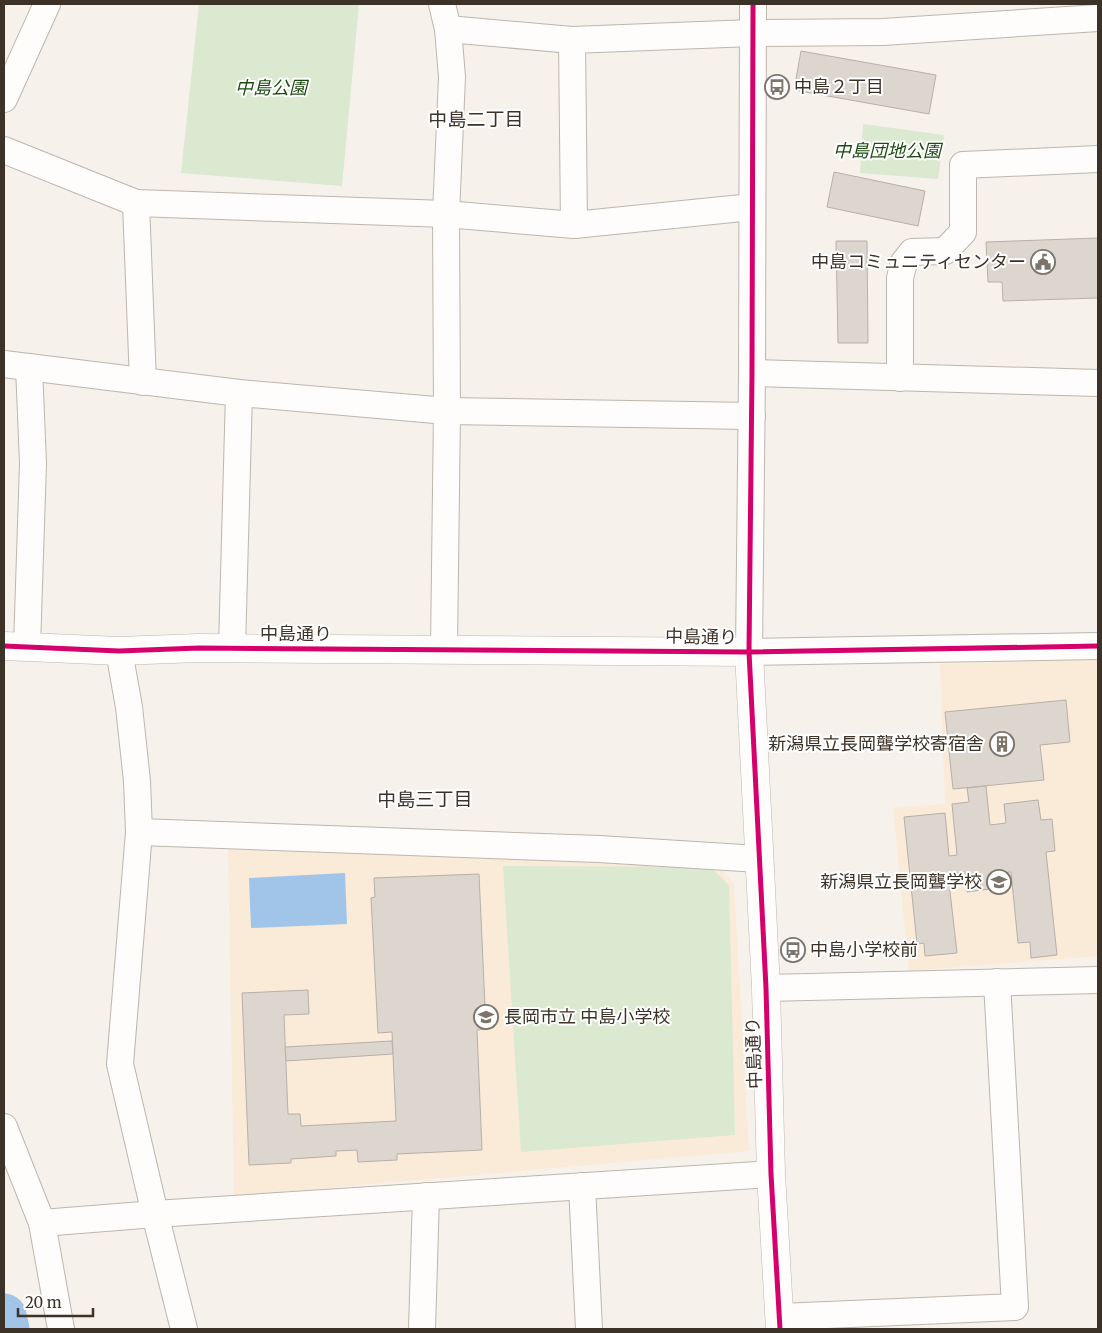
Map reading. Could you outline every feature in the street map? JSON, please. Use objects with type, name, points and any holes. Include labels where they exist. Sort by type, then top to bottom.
[{"type":"street","points":[[4,99],[47,4]]},
{"type":"street","points":[[442,4],[448,29],[452,77],[446,214],[447,411],[444,648]]},
{"type":"street","points":[[753,4],[752,416],[749,652],[1098,646]]},
{"type":"street","points":[[448,29],[572,40],[752,33],[883,32],[1098,18]]},
{"type":"street","points":[[572,40],[574,225]]},
{"type":"street","points":[[4,150],[136,203],[446,214],[574,225],[752,207]]},
{"type":"street","points":[[900,378],[900,278],[904,262],[912,252],[945,251],[963,232],[963,165],[1098,159]]},
{"type":"street","points":[[136,203],[143,382]]},
{"type":"street","points":[[4,364],[239,393],[447,411],[752,416]]},
{"type":"street","points":[[15,646],[33,463],[29,367]]},
{"type":"street","points":[[752,373],[1098,383]]},
{"type":"street","points":[[232,648],[239,393]]},
{"type":"street","name":"中島通り","points":[[15,646],[119,651],[232,648],[444,648],[749,652],[766,988],[771,1174],[780,1323]]},
{"type":"street","points":[[119,651],[129,707],[137,781],[139,832],[120,1064],[184,1329]]},
{"type":"street","points":[[139,832],[600,849],[759,859]]},
{"type":"street","points":[[766,988],[1098,980]]},
{"type":"street","points":[[780,1323],[1015,1307],[997,982]]},
{"type":"street","points":[[4,1127],[42,1223],[61,1329]]},
{"type":"street","points":[[42,1223],[771,1174]]},
{"type":"street","points":[[582,1186],[589,1329]]},
{"type":"street","points":[[422,1329],[426,1196]]},
{"type":"shaded area","name":"新潟県立長岡聾学校","points":[[1098,660],[1098,956],[909,971],[893,808],[945,804],[940,664]]},
{"type":"shaded area","name":"長岡市立 中島小学校","points":[[228,844],[718,865],[734,884],[749,1151],[234,1196]]},
{"type":"green space","name":"中島公園","points":[[199,4],[359,4],[342,186],[181,173]]},
{"type":"green space","name":"中島団地公園","points":[[863,124],[944,135],[938,179],[860,173]]},
{"type":"green space","points":[[503,866],[710,867],[729,885],[735,1135],[521,1152]]},
{"type":"water","points":[[345,873],[347,924],[251,928],[249,878]]},
{"type":"building","points":[[801,51],[936,75],[929,114],[794,90]]},
{"type":"building","points":[[834,172],[925,191],[918,226],[827,207]]},
{"type":"building","name":"中島コミュニティセンター","points":[[1098,238],[1098,298],[1003,301],[1002,282],[988,282],[986,242]]},
{"type":"building","points":[[836,241],[867,241],[868,343],[838,343]]},
{"type":"building","name":"新潟県立長岡聾学校寄宿舎","points":[[1066,700],[1070,742],[1040,745],[1044,780],[953,789],[945,712]]},
{"type":"building","points":[[986,786],[990,825],[1006,823],[1004,804],[1038,800],[1041,820],[1052,819],[1055,851],[1046,852],[1057,955],[1031,958],[1030,942],[1018,943],[1011,872],[995,873],[997,888],[967,892],[965,872],[948,874],[957,953],[925,956],[924,943],[917,944],[904,817],[945,813],[949,856],[957,855],[952,804],[969,802],[967,788]]},
{"type":"building","points":[[479,874],[486,1029],[477,1030],[482,1150],[397,1154],[397,1160],[358,1162],[357,1150],[336,1151],[336,1156],[291,1159],[291,1163],[249,1165],[242,993],[308,990],[309,1014],[284,1015],[288,1114],[300,1114],[301,1126],[396,1121],[392,1032],[378,1033],[371,898],[375,897],[374,878]]},
{"type":"building","points":[[392,1041],[393,1054],[286,1061],[285,1047]]},
{"type":"waterway","points":[[4,1316],[7,1329]]},
{"type":"cycle path","points":[[753,4],[749,652],[766,988],[771,1174],[780,1329]]},
{"type":"cycle path","points":[[4,646],[119,651],[199,648],[749,652],[1098,646]]},
{"type":"place","name":"中島２丁目","points":[[777,87]]},
{"type":"place","name":"中島コミュニティセンター","points":[[1043,262]]},
{"type":"place","name":"新潟県立長岡聾学校寄宿舎","points":[[1002,744]]},
{"type":"place","name":"新潟県立長岡聾学校","points":[[999,882]]},
{"type":"place","name":"中島小学校前","points":[[793,950]]},
{"type":"place","name":"長岡市立 中島小学校","points":[[486,1017]]},
{"type":"district","name":"中島二丁目","points":[[476,119]]},
{"type":"district","name":"中島三丁目","points":[[425,799]]}]
